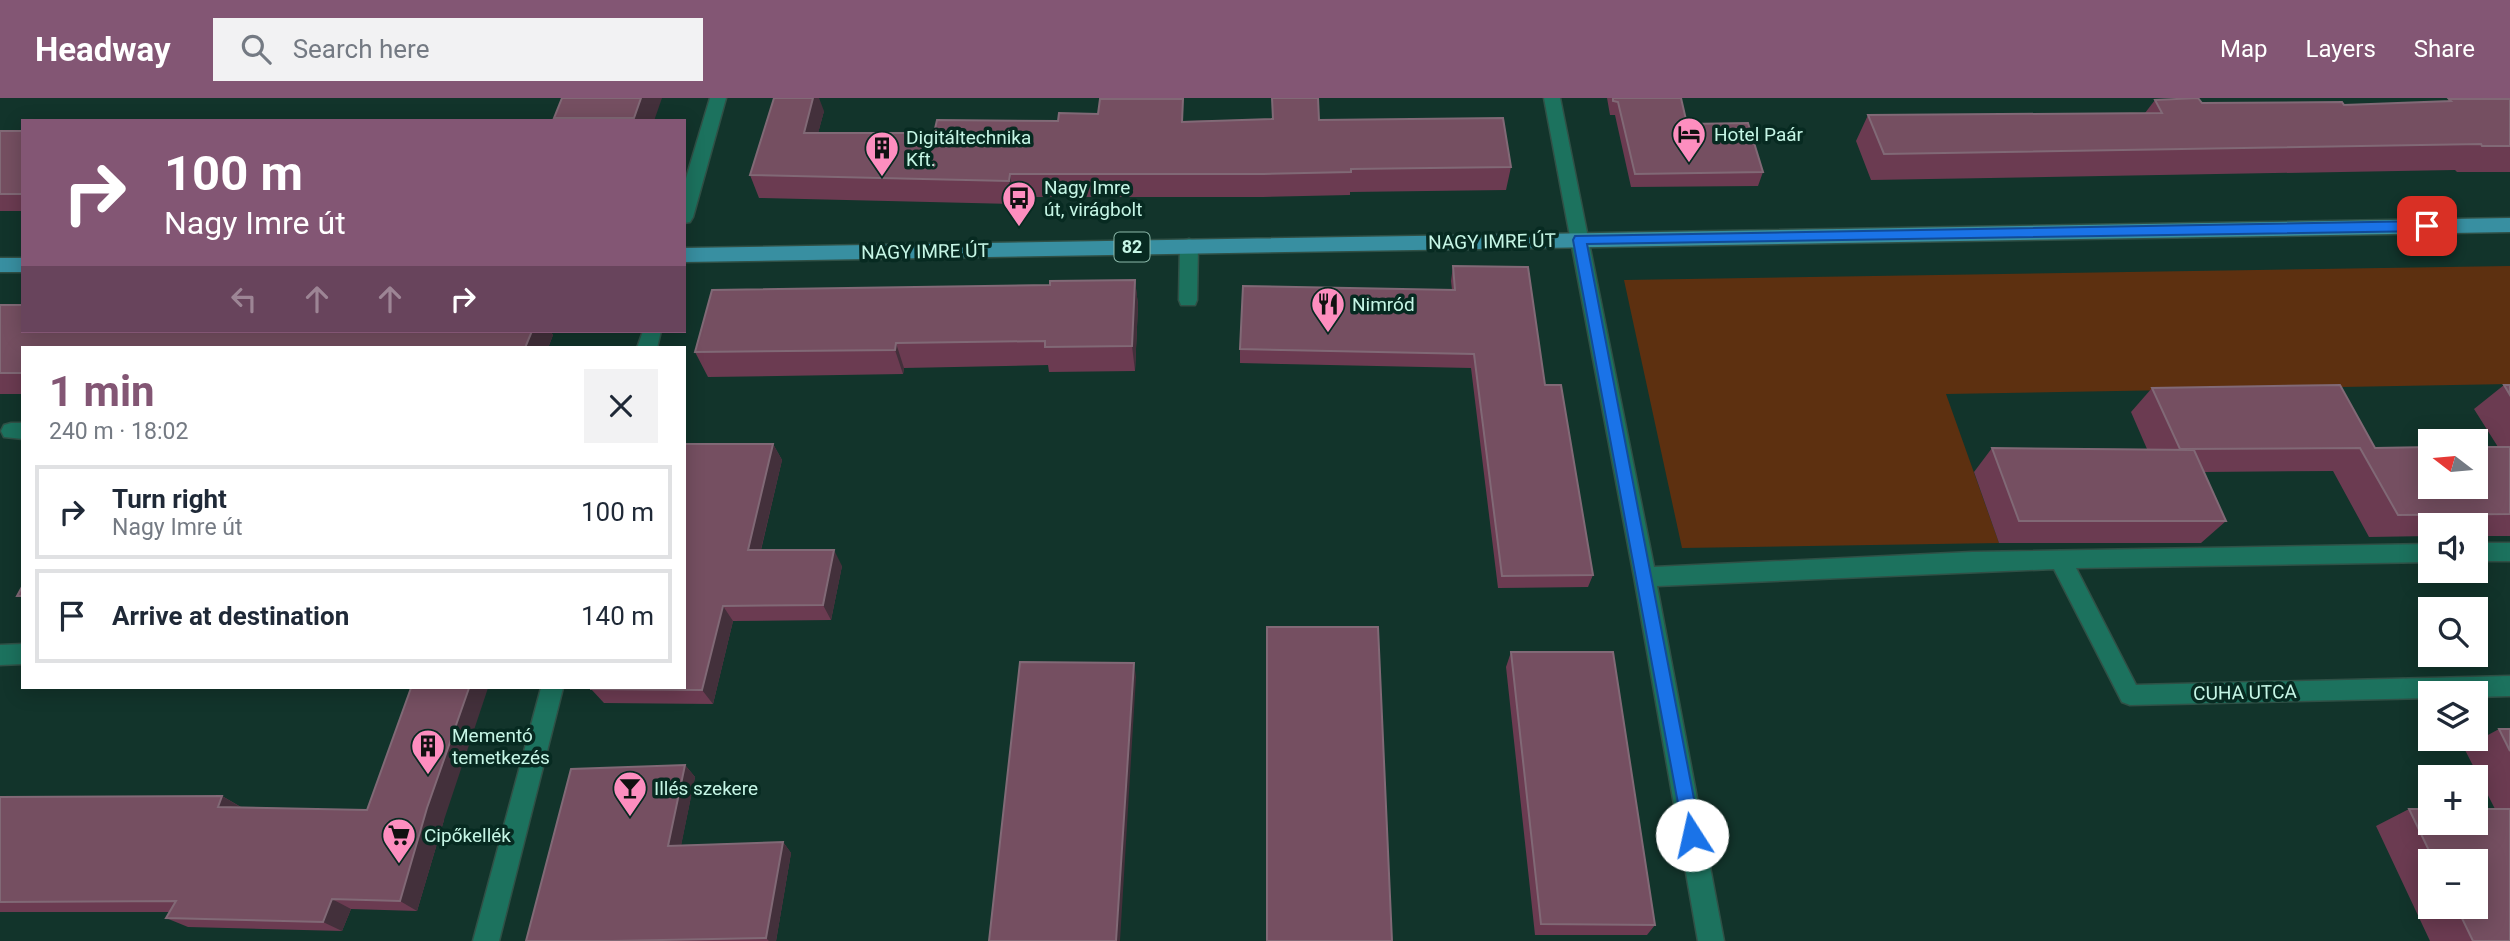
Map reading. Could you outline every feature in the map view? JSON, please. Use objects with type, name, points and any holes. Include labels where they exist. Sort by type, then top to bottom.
[{"type":"main road","name":"NAGY IMRE ÚT","points":[[686,255],[2510,225]]},
{"type":"main road","points":[[0,265],[21,265]]},
{"type":"street","points":[[686,210],[718,98]]},
{"type":"street","points":[[1552,98],[1712,941]]},
{"type":"street","points":[[1188,300],[1189,246]]},
{"type":"street","points":[[2488,552],[2510,552]]},
{"type":"street","points":[[1645,577],[1972,561],[2418,553]]},
{"type":"street","name":"CUHA UTCA","points":[[2061,561],[2130,695],[2510,686]]},
{"type":"street","points":[[0,654],[21,654]]},
{"type":"street","points":[[486,941],[552,689]]},
{"type":"shaded area","points":[[2510,266],[2510,384],[1946,394],[1999,543],[1682,548],[1624,280]]},
{"type":"building","points":[[562,98],[641,98],[634,118],[554,118]]},
{"type":"building","points":[[774,98],[813,98],[804,133],[934,133],[937,120],[1058,121],[1059,113],[1098,114],[1100,99],[1183,99],[1182,122],[1273,119],[1272,98],[1318,98],[1319,120],[1503,118],[1511,167],[1351,169],[1351,172],[1264,174],[1010,174],[1009,181],[750,175]]},
{"type":"building","points":[[1613,98],[1681,98],[1687,124],[1748,123],[1763,172],[1635,174],[1618,102],[1613,101]]},
{"type":"building","points":[[2198,98],[2202,103],[2342,102],[2344,105],[2451,101],[2449,99],[2510,99],[2510,146],[2481,144],[1884,154],[1868,115],[2162,113],[2155,100]]},
{"type":"building","points":[[0,131],[21,131],[21,194],[0,194]]},
{"type":"building","points":[[1453,266],[1528,267],[1545,385],[1561,385],[1593,575],[1502,576],[1474,354],[1240,349],[1243,286],[1455,290]]},
{"type":"building","points":[[1135,280],[1132,346],[1045,347],[1045,341],[896,343],[895,350],[695,352],[712,290],[1050,285],[1050,281]]},
{"type":"building","points":[[0,305],[21,305],[21,333],[531,333],[526,346],[21,346],[21,373],[0,373]]},
{"type":"building","points":[[2340,385],[2375,448],[2418,447],[2418,499],[2488,499],[2488,447],[2510,447],[2510,514],[2398,515],[2360,448],[2180,449],[2152,388]]},
{"type":"building","points":[[686,444],[773,444],[748,550],[834,550],[823,605],[723,606],[702,690],[591,689],[686,689]]},
{"type":"building","points":[[1992,448],[2194,450],[2226,521],[2019,521]]},
{"type":"building","points":[[1267,627],[1378,627],[1392,941],[1267,941]]},
{"type":"building","points":[[1511,652],[1613,652],[1655,925],[1541,924]]},
{"type":"building","points":[[1020,662],[1134,663],[1116,941],[989,941]]},
{"type":"building","points":[[411,689],[469,689],[427,808],[400,901],[332,899],[323,922],[166,918],[176,901],[0,902],[0,797],[222,796],[218,807],[367,810]]},
{"type":"building","points":[[2499,729],[2510,729],[2510,751]]},
{"type":"building","points":[[685,765],[668,846],[783,842],[766,938],[526,941],[571,769]]},
{"type":"building","points":[[2409,809],[2418,809],[2418,828]]},
{"type":"building","points":[[2488,809],[2510,809],[2510,941],[2473,941],[2462,919],[2488,919],[2488,849],[2428,849],[2422,835],[2488,835]]},
{"type":"place","name":"Hotel Paár","points":[[1689,164]]},
{"type":"place","name":"Digitáltechnika Kft.","points":[[882,178]]},
{"type":"place","name":"Nagy Imre út, virágbolt","points":[[1019,228]]},
{"type":"place","name":"Nimród","points":[[1328,334]]},
{"type":"place","name":"Mementó temetkezés","points":[[428,776]]},
{"type":"place","name":"Illés szekere","points":[[630,818]]},
{"type":"place","name":"Cipőkellék","points":[[399,865]]},
{"type":"route","points":[[1692,835],[1580,240],[2427,226]]}]
